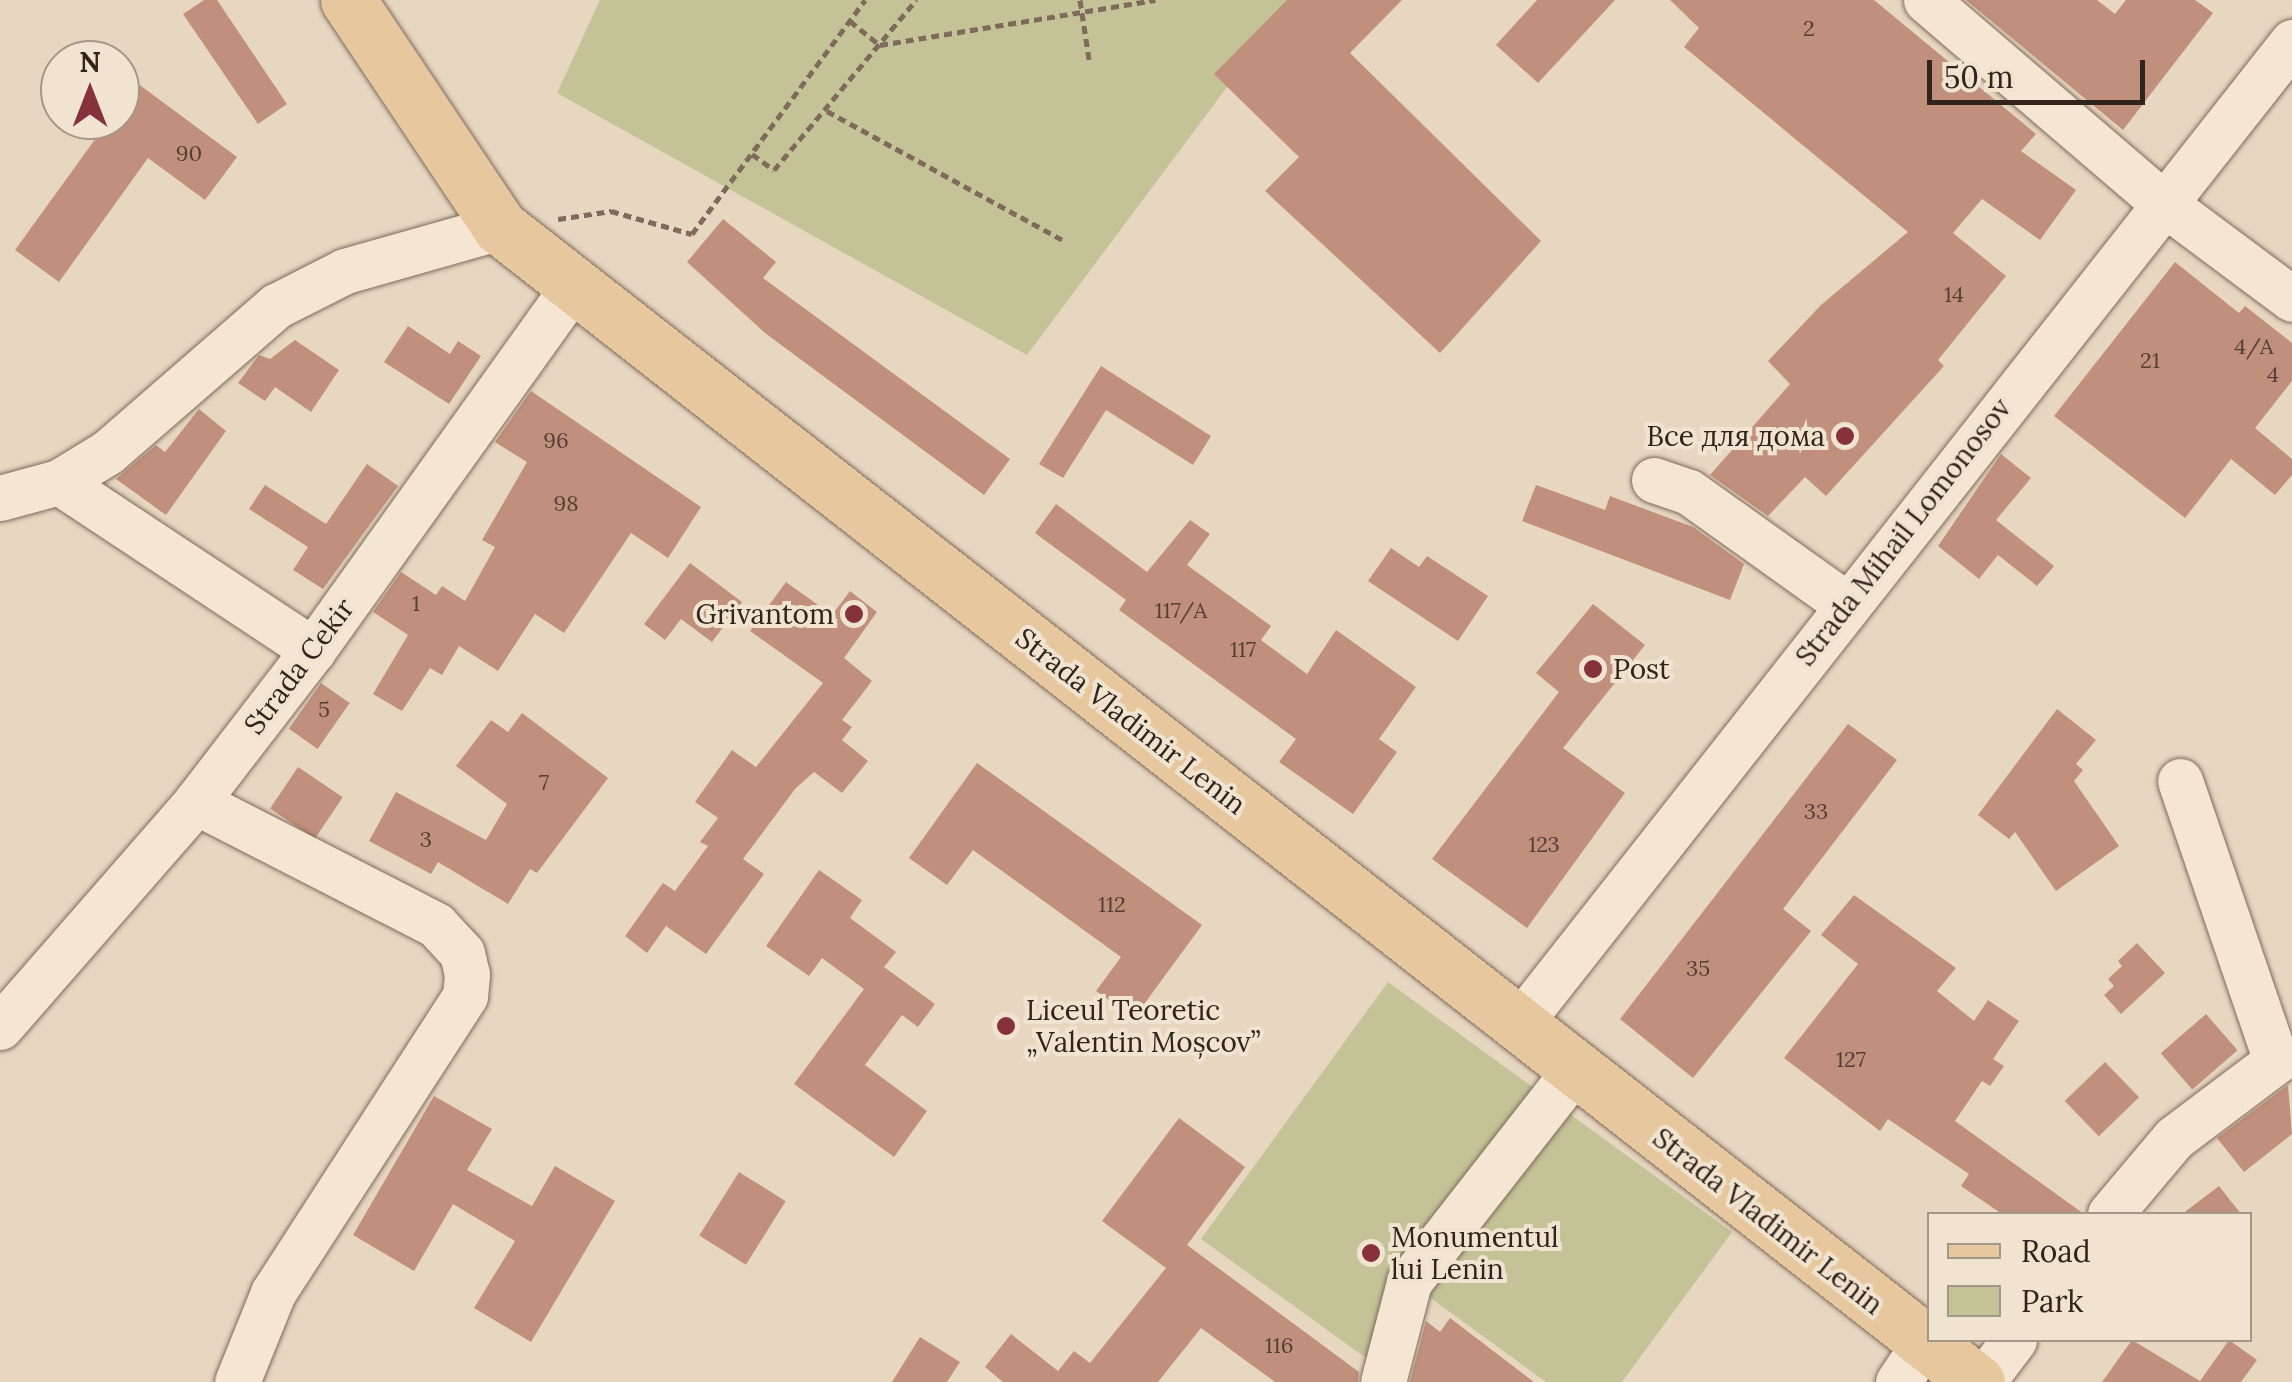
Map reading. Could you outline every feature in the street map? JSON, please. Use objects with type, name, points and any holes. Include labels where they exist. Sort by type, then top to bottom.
[{"type":"main road","name":"Strada Vladimir Lenin","points":[[348,0],[500,226],[1519,1024],[1911,1362],[1979,1382]]},
{"type":"street","points":[[1926,0],[2162,202],[2292,299]]},
{"type":"street","name":"Strada Mihail Lomonosov","points":[[1519,1024],[2162,202],[2292,42]]},
{"type":"street","points":[[0,498],[59,482],[108,452],[276,306],[346,271],[500,226]]},
{"type":"street","name":"Strada Cekir","points":[[0,1026],[196,802],[313,650],[574,286]]},
{"type":"street","points":[[1654,480],[1689,492],[1846,604]]},
{"type":"street","points":[[59,482],[313,650]]},
{"type":"street","points":[[2112,1212],[2174,1138],[2276,1061],[2180,781]]},
{"type":"street","points":[[196,802],[436,924],[462,953],[467,974],[465,996],[272,1293],[237,1382]]},
{"type":"street","points":[[1383,1382],[1409,1282],[1574,1071]]},
{"type":"street","name":"Strada Vladimir Lenin","points":[[1979,1382],[2012,1342]]},
{"type":"path","points":[[500,226],[611,211],[692,234],[864,0]]},
{"type":"path","points":[[752,154],[774,170],[916,0]]},
{"type":"path","points":[[1080,0],[1089,59]]},
{"type":"path","points":[[849,21],[880,45],[1155,0]]},
{"type":"path","points":[[827,111],[1064,240]]},
{"type":"green space","points":[[600,0],[1292,0],[1027,355],[557,93]]},
{"type":"green space","points":[[1388,982],[1732,1232],[1622,1382],[1546,1382],[1428,1296],[1377,1366],[1201,1239]]},
{"type":"building","points":[[204,0],[217,0],[287,104],[258,124],[183,14]]},
{"type":"building","points":[[1287,0],[1402,0],[1350,53],[1541,241],[1440,353],[1265,191],[1299,157],[1214,74]]},
{"type":"building","points":[[1537,0],[1615,0],[1538,83],[1496,45]]},
{"type":"building","points":[[1670,0],[1874,0],[2036,134],[2021,151],[2076,190],[2040,240],[1982,199],[1953,233],[2006,276],[1938,360],[1944,366],[1826,496],[1805,477],[1768,516],[1710,475],[1790,384],[1768,361],[1821,305],[1908,232],[1684,47],[1699,28]]},
{"type":"building","points":[[1966,0],[2097,0],[2115,14],[2126,0],[2195,0],[2213,13],[2123,130]]},
{"type":"building","points":[[140,85],[237,157],[205,200],[148,158],[59,282],[15,250],[95,140],[140,140]]},
{"type":"building","points":[[723,219],[776,262],[763,278],[1010,459],[984,495],[765,333],[687,262]]},
{"type":"building","points":[[2175,262],[2239,313],[2245,306],[2292,343],[2292,381],[2255,428],[2292,459],[2292,475],[2275,495],[2231,459],[2185,518],[2054,416]]},
{"type":"building","points":[[408,326],[450,354],[458,341],[481,356],[449,404],[384,362]]},
{"type":"building","points":[[295,340],[339,370],[311,412],[275,387],[265,401],[238,383],[259,355],[270,359]]},
{"type":"building","points":[[1101,366],[1211,436],[1193,465],[1106,410],[1063,478],[1039,464]]},
{"type":"building","points":[[531,391],[701,507],[668,558],[631,533],[564,633],[535,614],[498,671],[459,646],[442,675],[430,668],[402,711],[373,694],[408,635],[373,612],[401,572],[436,595],[442,586],[465,601],[495,547],[482,540],[527,462],[495,442]]},
{"type":"building","points":[[199,409],[226,431],[166,515],[116,479],[156,445],[165,452]]},
{"type":"building","points":[[2001,454],[2031,478],[1996,520],[2054,566],[2037,586],[1998,555],[1979,579],[1938,546]]},
{"type":"building","points":[[367,464],[398,486],[323,589],[293,570],[308,547],[249,509],[265,485],[326,524]]},
{"type":"building","points":[[1536,485],[1605,510],[1610,496],[1693,527],[1744,564],[1730,600],[1522,521]]},
{"type":"building","points":[[1056,504],[1147,572],[1190,520],[1210,534],[1187,565],[1271,626],[1261,640],[1307,674],[1336,630],[1416,687],[1379,739],[1397,752],[1353,814],[1279,762],[1296,739],[1119,610],[1126,600],[1035,533]]},
{"type":"building","points":[[1391,548],[1419,567],[1427,556],[1488,596],[1458,641],[1368,581]]},
{"type":"building","points":[[690,563],[742,602],[712,642],[681,619],[665,640],[644,624]]},
{"type":"building","points":[[786,582],[832,615],[850,591],[877,612],[844,658],[872,681],[842,720],[852,727],[842,740],[868,761],[842,793],[814,772],[795,789],[743,859],[764,874],[706,954],[666,926],[647,953],[625,936],[663,883],[675,891],[708,846],[700,842],[718,818],[695,802],[732,750],[756,767],[823,683],[750,631]]},
{"type":"building","points":[[1593,604],[1645,645],[1563,748],[1625,793],[1527,928],[1432,859],[1559,692],[1536,673]]},
{"type":"building","points":[[321,683],[350,703],[318,749],[289,729]]},
{"type":"building","points":[[2057,709],[2096,740],[2076,764],[2083,770],[2074,781],[2119,846],[2056,891],[2015,832],[2009,839],[1978,815]]},
{"type":"building","points":[[522,713],[608,778],[537,873],[530,869],[508,904],[438,862],[431,874],[369,841],[396,792],[486,840],[507,804],[456,766],[491,720],[508,732]]},
{"type":"building","points":[[1848,724],[1897,760],[1783,909],[1811,931],[1693,1078],[1620,1019]]},
{"type":"building","points":[[977,763],[1202,925],[1134,1018],[1096,991],[1121,957],[973,850],[947,885],[909,858]]},
{"type":"building","points":[[298,767],[343,797],[315,839],[270,808]]},
{"type":"building","points":[[819,870],[862,900],[850,918],[896,952],[884,967],[935,1004],[918,1027],[902,1015],[865,1065],[927,1111],[894,1157],[794,1084],[864,989],[822,958],[809,976],[766,946]]},
{"type":"building","points":[[1854,895],[1956,968],[1937,991],[1974,1021],[1988,1000],[2019,1021],[1993,1059],[2004,1066],[1990,1086],[1982,1081],[1955,1121],[2081,1212],[1999,1212],[1961,1186],[1969,1174],[1888,1119],[1880,1131],[1784,1058],[1858,964],[1821,935]]},
{"type":"building","points":[[2137,943],[2165,973],[2121,1014],[2104,995],[2114,986],[2108,979],[2122,966],[2118,961]]},
{"type":"building","points":[[2206,1014],[2237,1050],[2192,1090],[2161,1053]]},
{"type":"building","points":[[2105,1062],[2139,1097],[2099,1136],[2065,1101]]},
{"type":"building","points":[[2288,1085],[2292,1134],[2244,1172],[2217,1138]]},
{"type":"building","points":[[434,1096],[492,1129],[467,1170],[532,1206],[555,1166],[615,1201],[531,1342],[474,1308],[515,1241],[453,1204],[414,1271],[353,1235]]},
{"type":"building","points":[[1179,1118],[1245,1167],[1187,1245],[1359,1372],[1358,1382],[1275,1382],[1201,1328],[1158,1382],[1003,1382],[985,1367],[1011,1334],[1058,1371],[1074,1351],[1090,1363],[1166,1268],[1102,1221]]},
{"type":"building","points":[[739,1172],[786,1201],[746,1265],[699,1236]]},
{"type":"building","points":[[2219,1186],[2239,1212],[2185,1212]]},
{"type":"building","points":[[1450,1318],[1534,1382],[1410,1382],[1426,1321],[1440,1332]]},
{"type":"building","points":[[920,1337],[960,1362],[947,1382],[892,1382]]},
{"type":"building","points":[[2131,1342],[2200,1381],[2228,1342],[2257,1360],[2241,1382],[2102,1382]]},
{"type":"place","name":"Все для дома","points":[[1845,436]]},
{"type":"place","name":"Grivantom","points":[[854,614]]},
{"type":"place","name":"Post","points":[[1593,669]]},
{"type":"place","name":"Liceul Teoretic „Valentin Moșcov”","points":[[1006,1026]]},
{"type":"place","name":"Monumentul lui Lenin","points":[[1371,1253]]}]
